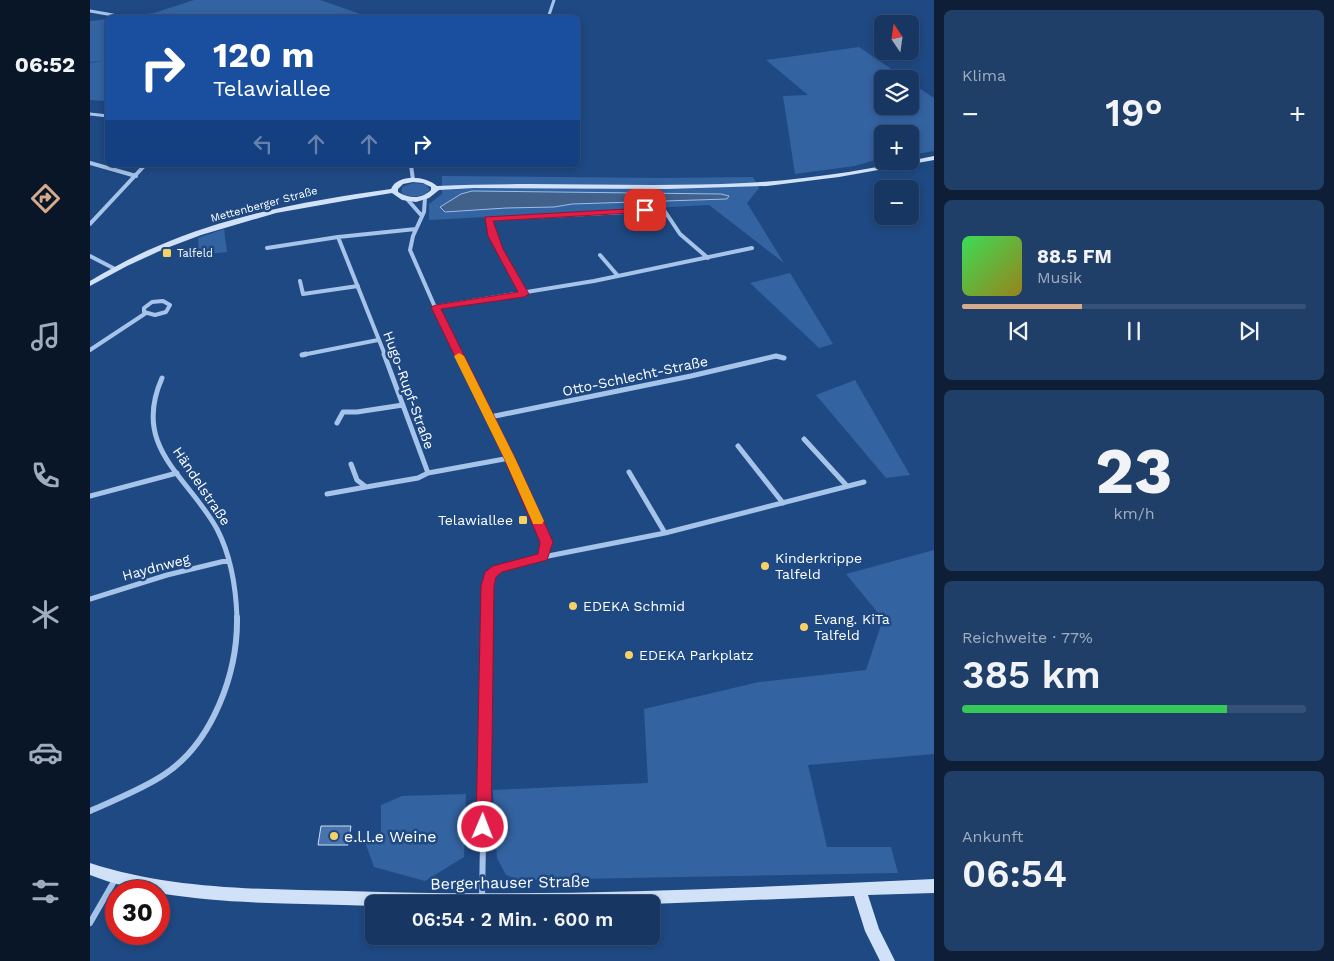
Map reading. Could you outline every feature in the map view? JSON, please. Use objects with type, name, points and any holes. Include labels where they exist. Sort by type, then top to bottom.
[{"type":"main road","points":[[435,188],[507,185],[702,186],[771,184],[837,176],[934,158]]},
{"type":"main road","points":[[413,180],[430,182],[435,188],[433,193],[424,198],[407,199],[398,196],[394,191],[397,185],[413,180]]},
{"type":"main road","name":"Mettenberger Straße","points":[[90,284],[116,270],[199,234],[248,218],[325,200],[394,191]]},
{"type":"main road","name":"Bergerhauser Straße","points":[[90,869],[116,878],[156,886],[267,895],[365,899]]},
{"type":"main road","name":"Bergerhauser Straße","points":[[660,895],[934,886]]},
{"type":"main road","points":[[859,889],[872,931],[888,961]]},
{"type":"street","points":[[549,15],[554,0]]},
{"type":"street","points":[[90,11],[108,15]]},
{"type":"street","points":[[90,114],[105,116]]},
{"type":"street","points":[[90,163],[136,176]]},
{"type":"street","points":[[90,224],[143,167]]},
{"type":"street","points":[[411,167],[413,180]]},
{"type":"street","points":[[424,198],[426,205],[421,222],[410,239],[410,250],[510,458],[546,542],[543,556]]},
{"type":"street","points":[[407,199],[422,216]]},
{"type":"street","points":[[524,294],[496,245],[488,219],[664,210],[680,234],[708,258]]},
{"type":"street","points":[[267,248],[338,237],[416,229]]},
{"type":"street","name":"Hugo-Rupf-Straße","points":[[338,237],[428,473]]},
{"type":"street","points":[[436,307],[524,294],[752,248]]},
{"type":"street","points":[[600,255],[618,276]]},
{"type":"street","points":[[90,256],[116,270]]},
{"type":"street","points":[[300,281],[303,294],[358,286]]},
{"type":"street","points":[[90,350],[124,325],[146,313],[154,315],[163,314],[169,310],[170,305],[163,302],[152,302],[144,308],[146,313]]},
{"type":"street","points":[[302,356],[315,351],[378,340]]},
{"type":"street","name":"Otto-Schlecht-Straße","points":[[490,417],[691,376],[776,356],[784,358]]},
{"type":"street","name":"Händelstraße","points":[[90,811],[167,772],[204,735],[225,693],[235,654],[238,623],[236,590],[229,560],[212,521],[166,461],[154,427],[152,412],[154,395],[162,378]]},
{"type":"street","points":[[337,423],[343,412],[357,412],[403,405]]},
{"type":"street","points":[[804,439],[847,486]]},
{"type":"street","points":[[738,446],[783,503]]},
{"type":"street","points":[[328,494],[418,478],[428,473],[510,458]]},
{"type":"street","points":[[351,464],[357,480],[366,487]]},
{"type":"street","points":[[629,472],[665,533]]},
{"type":"street","points":[[90,496],[176,473]]},
{"type":"street","points":[[482,895],[488,586],[490,575],[498,569],[543,556],[665,533],[864,482]]},
{"type":"street","name":"Haydnweg","points":[[90,599],[167,575],[229,560]]},
{"type":"street","points":[[90,923],[116,878]]},
{"type":"shaded area","points":[[194,0],[320,0],[363,15],[139,15],[154,13]]},
{"type":"shaded area","points":[[105,19],[105,101],[90,100],[90,63],[103,61],[90,62],[90,21]]},
{"type":"shaded area","points":[[859,47],[874,57],[874,60],[878,60],[893,70],[874,70],[874,115],[919,115],[919,88],[934,98],[934,151],[919,154],[919,125],[874,125],[874,160],[855,166],[795,174],[783,96],[808,95],[766,60]]},
{"type":"shaded area","points":[[442,176],[753,177],[759,188],[747,203],[784,263],[709,205],[429,220],[429,204],[442,194]]},
{"type":"shaded area","points":[[413,183],[426,184],[430,190],[424,195],[417,196],[409,196],[402,193],[402,187]]},
{"type":"shaded area","points":[[472,191],[721,194],[729,196],[727,199],[572,204],[554,207],[445,212],[440,207],[461,194]]},
{"type":"shaded area","points":[[224,229],[227,252],[199,255],[198,238]]},
{"type":"shaded area","points":[[790,273],[833,344],[819,348],[750,283]]},
{"type":"shaded area","points":[[855,380],[910,475],[886,478],[816,395]]},
{"type":"shaded area","points":[[934,550],[934,754],[808,765],[827,847],[891,847],[898,873],[519,880],[506,875],[497,858],[493,790],[648,783],[644,709],[759,682],[866,670],[883,619],[846,574]]},
{"type":"shaded area","points":[[466,794],[464,857],[425,881],[374,867],[365,842],[381,832],[381,805],[402,796]]},
{"type":"building","name":"e.l.l.e Weine","points":[[321,826],[351,826],[348,845],[318,845]]},
{"type":"slow traffic","points":[[459,356],[510,458],[538,521]]},
{"type":"place","name":"Talfeld","points":[[167,253]]},
{"type":"place","name":"Telawiallee","points":[[523,520]]},
{"type":"place","name":"Kinderkrippe Talfeld","points":[[765,566]]},
{"type":"place","name":"EDEKA Schmid","points":[[573,606]]},
{"type":"place","name":"Evang. KiTa Talfeld","points":[[804,627]]},
{"type":"place","name":"EDEKA Parkplatz","points":[[629,655]]},
{"type":"place","name":"e.l.l.e Weine","points":[[334,836]]},
{"type":"route","points":[[483,827],[488,586],[490,575],[498,569],[543,556],[546,542],[510,458],[436,307],[524,294],[504,262],[492,236],[488,219],[645,210]]}]
